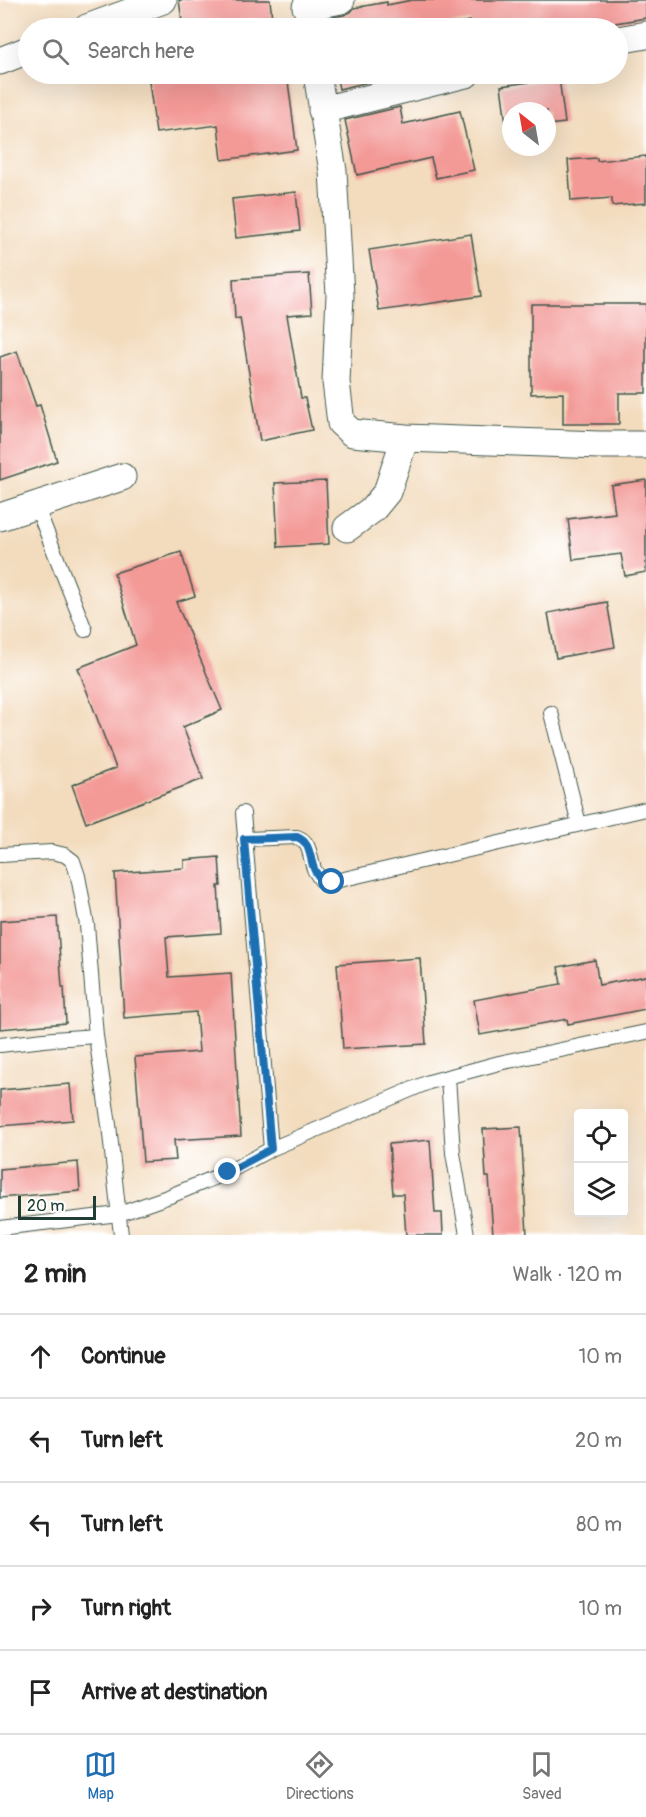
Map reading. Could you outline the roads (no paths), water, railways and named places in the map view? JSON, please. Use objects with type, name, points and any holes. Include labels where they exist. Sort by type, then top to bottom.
[{"type":"street","points":[[114,18],[163,0]]},
{"type":"street","points":[[307,12],[341,0]]},
{"type":"street","points":[[628,38],[646,35]]},
{"type":"street","points":[[0,61],[18,54]]},
{"type":"street","points":[[318,84],[333,171],[340,295],[336,382],[341,423],[352,433],[405,438],[646,445]]},
{"type":"street","points":[[322,110],[426,84]]},
{"type":"street","points":[[347,528],[373,509],[387,492],[405,438]]},
{"type":"street","points":[[0,517],[122,477]]},
{"type":"lane","points":[[36,505],[85,630]]},
{"type":"lane","points":[[551,713],[579,824]]},
{"type":"lane","points":[[251,839],[297,837],[303,839],[308,846],[315,871],[321,880],[332,882],[646,809]]},
{"type":"lane","points":[[243,813],[251,839],[276,1147]]},
{"type":"lane","points":[[0,855],[52,852],[65,855],[73,861],[78,876],[87,925],[96,1036],[109,1125],[121,1235]]},
{"type":"lane","points":[[0,1228],[119,1214],[228,1172],[310,1132],[408,1091],[448,1077],[498,1063],[646,1032]]},
{"type":"lane","points":[[0,1045],[96,1036]]},
{"type":"lane","points":[[448,1077],[453,1153],[467,1235]]}]
